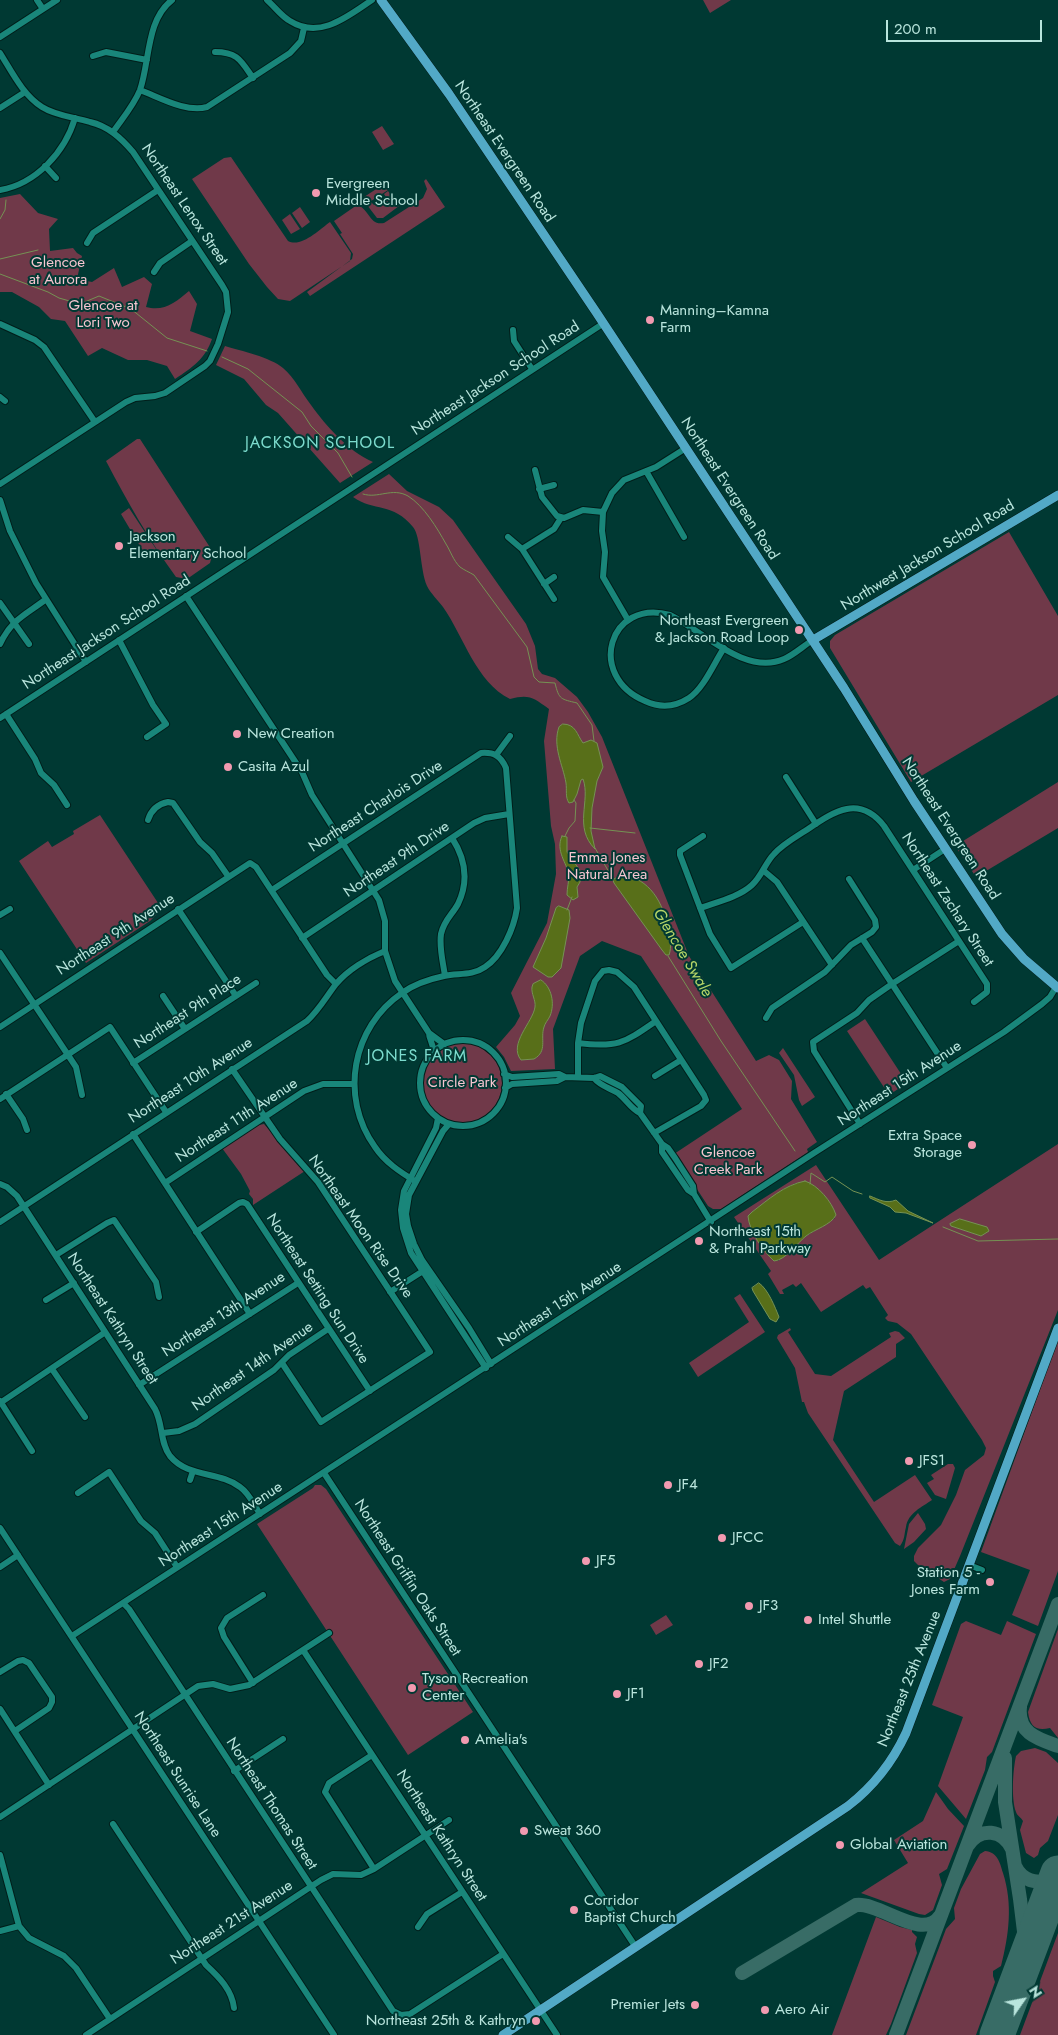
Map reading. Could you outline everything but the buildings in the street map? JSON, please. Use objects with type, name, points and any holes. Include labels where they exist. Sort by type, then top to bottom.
[{"type":"main road","name":"Northeast Evergreen Road","points":[[381,0],[449,94],[604,323],[813,640],[945,849],[1002,934],[1024,959],[1057,987]]},
{"type":"main road","name":"Northwest Jackson School Road","points":[[813,640],[1058,495]]},
{"type":"main road","name":"Northeast 25th Avenue","points":[[503,2035],[848,1806],[876,1781],[894,1756],[906,1733],[1058,1328]]},
{"type":"street","points":[[37,0],[43,10]]},
{"type":"street","points":[[0,37],[57,0]]},
{"type":"street","points":[[113,132],[140,90],[154,27],[160,14],[172,0]]},
{"type":"street","points":[[267,0],[290,21],[304,28],[318,29],[340,22],[372,0]]},
{"type":"street","points":[[140,90],[188,108],[209,106],[297,47],[304,28]]},
{"type":"street","points":[[94,56],[106,52],[147,60]]},
{"type":"street","points":[[215,52],[228,52],[235,55],[253,78]]},
{"type":"street","name":"Northeast Lenox Street","points":[[0,53],[25,92],[44,108],[91,122],[113,132],[133,152],[226,292],[227,318],[216,350],[205,366],[158,396],[131,400],[95,422]]},
{"type":"street","points":[[0,108],[25,92]]},
{"type":"street","points":[[0,190],[16,186],[46,166],[64,144],[75,118]]},
{"type":"street","points":[[46,166],[56,178]]},
{"type":"street","points":[[87,243],[93,233],[158,190]]},
{"type":"street","points":[[154,272],[160,262],[192,241]]},
{"type":"street","name":"Northeast Jackson School Road","points":[[3,716],[604,323]]},
{"type":"street","points":[[0,324],[34,340],[44,347],[95,422],[0,484]]},
{"type":"street","points":[[513,330],[513,339],[532,369]]},
{"type":"street","points":[[628,620],[603,577],[605,552],[602,531],[603,512],[618,487],[628,478],[656,467],[686,448]]},
{"type":"street","points":[[534,470],[538,476],[540,489],[559,520]]},
{"type":"street","points":[[646,471],[684,537]]},
{"type":"street","points":[[540,489],[554,485]]},
{"type":"street","points":[[0,500],[10,531],[45,600],[86,662]]},
{"type":"street","points":[[522,549],[556,527],[559,520],[583,510],[603,512]]},
{"type":"street","points":[[508,537],[522,549],[554,599]]},
{"type":"street","points":[[544,584],[554,577]]},
{"type":"street","points":[[186,596],[302,772],[312,795],[374,890],[383,913],[385,951],[392,975],[429,1033],[444,1044]]},
{"type":"street","points":[[0,644],[5,632],[14,622],[45,600]]},
{"type":"street","points":[[0,603],[29,644]]},
{"type":"street","points":[[724,648],[700,686],[690,697],[680,703],[668,706],[655,706],[621,686],[613,673],[610,660],[611,646],[621,627],[628,620],[644,613],[658,612],[670,615],[742,658],[755,662],[770,662],[784,659],[813,640]]},
{"type":"street","points":[[119,640],[153,705],[166,724],[148,737]]},
{"type":"street","points":[[3,716],[35,759],[41,772],[54,785],[67,805]]},
{"type":"street","points":[[413,1180],[381,1155],[368,1138],[358,1114],[354,1084],[357,1056],[368,1030],[382,1010],[402,992],[422,982],[445,976],[468,974],[485,967],[500,950],[514,925],[517,908],[506,768],[502,759],[496,755],[510,736]]},
{"type":"street","name":"Northeast Charlois Drive","points":[[272,890],[481,753],[489,752],[496,755]]},
{"type":"street","points":[[700,908],[742,893],[759,879],[772,855],[816,824],[786,777]]},
{"type":"street","points":[[148,820],[154,809],[161,804],[168,802],[173,804],[200,842],[214,855],[228,876]]},
{"type":"street","name":"Northeast Zachary Street","points":[[816,824],[837,811],[847,808],[863,809],[884,826],[988,987],[984,995],[974,1002]]},
{"type":"street","name":"Northeast 9th Drive","points":[[302,938],[484,818],[510,814]]},
{"type":"street","points":[[703,836],[680,851],[681,860],[714,942],[731,968],[803,922]]},
{"type":"street","points":[[445,976],[441,933],[447,917],[458,904],[464,886],[465,873],[463,861],[452,838]]},
{"type":"street","points":[[913,870],[945,849]]},
{"type":"street","name":"Northeast 9th Avenue","points":[[0,1027],[247,864],[254,864],[272,890]]},
{"type":"street","points":[[764,871],[777,882],[832,965]]},
{"type":"street","points":[[766,1018],[772,1008],[825,972],[851,945],[876,927],[875,920],[849,880]]},
{"type":"street","points":[[272,890],[327,975],[336,984]]},
{"type":"street","points":[[0,915],[10,909]]},
{"type":"street","points":[[178,909],[236,996]]},
{"type":"street","points":[[439,912],[447,917]]},
{"type":"street","points":[[862,938],[947,1068]]},
{"type":"street","points":[[860,1124],[814,1051],[812,1045],[814,1041],[857,1013],[869,1000],[892,984],[959,941]]},
{"type":"street","name":"Northeast 10th Avenue","points":[[0,1222],[307,1021],[322,1006],[336,984],[362,963],[385,951]]},
{"type":"street","points":[[0,953],[76,1067],[82,1095]]},
{"type":"street","points":[[578,1076],[578,1043],[581,1023],[595,981],[603,972],[609,970],[617,972],[626,979],[656,1021],[706,1100],[701,1106],[654,1133]]},
{"type":"street","name":"Northeast 9th Place","points":[[133,1063],[256,983]]},
{"type":"street","name":"Northeast 15th Avenue","points":[[72,1636],[1029,1015],[1050,997],[1057,987]]},
{"type":"street","points":[[163,996],[185,1029]]},
{"type":"street","points":[[578,1043],[614,1045],[627,1041],[656,1021]]},
{"type":"street","points":[[0,1099],[110,1027],[166,1112]]},
{"type":"street","points":[[429,1033],[433,1052]]},
{"type":"street","points":[[463,1040],[481,1045],[496,1057],[504,1074],[505,1088],[498,1107],[488,1118],[469,1126],[449,1124],[438,1118],[424,1103],[420,1089],[422,1069],[433,1052],[444,1044],[463,1040]]},
{"type":"street","points":[[655,1076],[681,1060]]},
{"type":"street","name":"Northeast Moon Rise Drive","points":[[232,1069],[264,1117],[318,1182],[430,1352],[370,1391]]},
{"type":"street","points":[[504,1074],[512,1077],[560,1074],[565,1077]]},
{"type":"street","points":[[505,1088],[512,1084],[557,1081],[565,1077],[578,1076],[594,1078],[600,1076],[622,1087],[641,1106],[640,1113],[662,1144],[662,1152],[688,1190],[694,1194],[711,1222]]},
{"type":"street","name":"Northeast 11th Avenue","points":[[165,1184],[264,1117],[313,1087],[323,1084],[354,1084]]},
{"type":"street","points":[[6,1094],[23,1119],[27,1130]]},
{"type":"street","points":[[438,1118],[436,1128],[401,1204],[402,1222],[409,1248],[489,1366]]},
{"type":"street","points":[[449,1124],[442,1131],[413,1180],[406,1214],[414,1244],[439,1286],[460,1313],[489,1366]]},
{"type":"street","points":[[133,1134],[250,1314]]},
{"type":"street","name":"Northeast Kathryn Street","points":[[0,1184],[10,1189],[24,1207],[139,1385],[158,1416],[165,1446],[170,1456],[193,1471],[238,1486],[248,1495],[260,1514]]},
{"type":"street","name":"Northeast Setting Sun Drive","points":[[196,1232],[243,1202],[247,1204],[370,1391]]},
{"type":"street","points":[[56,1255],[114,1220],[156,1282],[159,1297]]},
{"type":"street","points":[[390,1292],[423,1271]]},
{"type":"street","points":[[46,1300],[74,1283]]},
{"type":"street","name":"Northeast 13th Avenue","points":[[139,1385],[298,1283]]},
{"type":"street","name":"Northeast 14th Avenue","points":[[163,1433],[179,1431],[195,1424],[282,1363],[296,1350],[328,1329]]},
{"type":"street","points":[[32,1451],[0,1402],[104,1333]]},
{"type":"street","points":[[282,1363],[321,1422],[370,1391]]},
{"type":"street","points":[[52,1368],[85,1417]]},
{"type":"street","points":[[190,1480],[193,1471]]},
{"type":"street","points":[[78,1493],[109,1472],[141,1521],[155,1533],[177,1568]]},
{"type":"street","name":"Northeast Griffin Oaks Street","points":[[324,1473],[635,1946]]},
{"type":"street","name":"Northeast Sunrise Lane","points":[[0,1528],[334,2035]]},
{"type":"street","points":[[0,1567],[18,1555]]},
{"type":"street","points":[[969,1565],[982,1570]]},
{"type":"street","points":[[253,1683],[224,1637],[221,1628],[227,1618],[263,1595]]},
{"type":"street","name":"Northeast Thomas Street","points":[[123,1603],[393,2011],[401,2015],[413,2012],[504,1954]]},
{"type":"street","points":[[0,1817],[202,1685],[213,1684],[236,1689],[253,1683],[329,1633]]},
{"type":"street","name":"Northeast Kathryn Street","points":[[303,1650],[558,2035]]},
{"type":"street","points":[[0,1672],[18,1660],[23,1660],[28,1663],[52,1697],[49,1708],[15,1731]]},
{"type":"street","points":[[0,1710],[49,1785]]},
{"type":"street","points":[[234,1771],[283,1739]]},
{"type":"street","points":[[372,1755],[329,1783],[325,1792],[374,1870]]},
{"type":"street","name":"Northeast 21st Avenue","points":[[86,2035],[311,1886],[333,1874],[361,1875],[374,1870],[450,1820]]},
{"type":"street","points":[[113,1824],[202,1958],[218,1976],[233,1998],[234,2008]]},
{"type":"street","points":[[0,1854],[19,1926],[30,1938],[64,1956],[85,1981],[110,2019]]},
{"type":"street","points":[[418,1926],[427,1914],[462,1892]]},
{"type":"street","points":[[0,1931],[19,1926]]},
{"type":"green space","points":[[703,0],[731,0],[710,13]]},
{"type":"green space","points":[[382,126],[394,144],[383,150],[372,132]]},
{"type":"green space","points":[[231,157],[288,241],[293,243],[304,240],[330,222],[351,253],[350,261],[290,301],[278,299],[249,264],[192,179],[224,158]]},
{"type":"green space","points":[[426,179],[445,207],[310,296],[307,292],[352,259],[353,254],[334,221],[357,205],[365,210],[375,222],[384,223],[423,198],[427,189],[424,181]]},
{"type":"green space","points":[[384,184],[388,190],[368,203],[364,197]]},
{"type":"green space","points":[[388,191],[399,206],[383,218],[377,218],[367,205],[371,202],[374,205],[386,197],[384,194]]},
{"type":"green space","points":[[20,194],[38,213],[58,219],[49,229],[50,251],[73,248],[82,256],[77,279],[92,282],[114,268],[122,287],[144,277],[152,284],[146,307],[152,308],[169,305],[189,291],[197,304],[190,331],[212,339],[206,352],[198,362],[175,379],[167,366],[147,360],[128,360],[102,348],[88,356],[65,321],[51,319],[39,307],[12,292],[0,292],[0,198]]},
{"type":"green space","points":[[300,207],[310,222],[302,228],[292,213]]},
{"type":"green space","points":[[290,214],[300,229],[291,234],[282,220]]},
{"type":"green space","points":[[225,346],[263,358],[283,368],[291,376],[317,413],[346,445],[373,462],[340,483],[278,413],[266,405],[244,379],[216,365]]},
{"type":"green space","points":[[137,439],[140,439],[213,552],[210,563],[187,579],[176,577],[166,563],[106,461]]},
{"type":"green space","points":[[389,474],[407,491],[439,507],[453,520],[526,624],[535,646],[538,669],[542,674],[555,678],[577,697],[588,712],[602,737],[689,956],[756,1061],[769,1055],[779,1060],[792,1081],[791,1099],[817,1142],[807,1149],[808,1152],[721,1209],[713,1209],[708,1206],[674,1154],[742,1109],[641,956],[602,941],[580,956],[553,1029],[555,1069],[511,1071],[496,1047],[515,1025],[520,1016],[511,993],[547,923],[556,874],[555,844],[551,826],[544,741],[549,709],[531,698],[510,699],[488,682],[479,670],[451,619],[427,586],[416,531],[406,519],[391,510],[361,502],[353,497]]},
{"type":"green space","points":[[129,508],[156,549],[146,556],[121,514]]},
{"type":"green space","points":[[1009,532],[1058,616],[1058,695],[911,782],[830,648],[830,641],[835,635]]},
{"type":"green space","points":[[1058,782],[1058,828],[976,877],[955,846]]},
{"type":"green space","points":[[100,815],[162,909],[150,921],[86,963],[19,861],[48,841],[52,847],[74,834],[73,831]]},
{"type":"green space","points":[[865,1019],[907,1083],[889,1095],[847,1031]]},
{"type":"green space","name":"Circle Park","points":[[462,1043],[477,1046],[490,1055],[499,1068],[502,1083],[499,1098],[490,1111],[477,1120],[462,1123],[447,1120],[434,1111],[425,1098],[422,1083],[425,1068],[434,1055],[447,1046]]},
{"type":"green space","points":[[783,1048],[815,1097],[802,1106],[794,1075],[779,1053]]},
{"type":"green space","points":[[264,1124],[305,1171],[253,1205],[253,1199],[249,1194],[250,1191],[241,1174],[222,1148],[259,1125]]},
{"type":"green space","points":[[1058,1144],[1058,1310],[960,1556],[950,1579],[944,1582],[918,1565],[914,1561],[914,1556],[918,1548],[941,1525],[956,1495],[965,1470],[984,1455],[986,1448],[982,1440],[911,1334],[897,1323],[888,1321],[885,1318],[888,1315],[870,1287],[866,1289],[863,1285],[821,1312],[801,1283],[796,1287],[793,1284],[782,1290],[784,1294],[780,1294],[768,1274],[771,1271],[734,1217],[816,1165],[879,1260]],"holes":[[[796,1183],[810,1184],[835,1218],[806,1236],[778,1261],[752,1212],[784,1189]]]},
{"type":"green space","points":[[740,1294],[765,1332],[698,1377],[689,1363],[749,1322],[734,1298]]},
{"type":"green space","points":[[790,1328],[791,1330],[788,1332],[815,1374],[831,1376],[891,1337],[889,1333],[899,1332],[905,1338],[896,1344],[896,1357],[844,1391],[833,1440],[874,1502],[915,1475],[932,1500],[909,1518],[904,1539],[900,1546],[895,1543],[808,1413],[804,1402],[802,1402],[795,1368],[777,1338],[778,1335]]},
{"type":"green space","points":[[1058,1340],[1058,1571],[1038,1626],[1012,1615],[1030,1570],[981,1552]]},
{"type":"green space","points":[[948,1464],[953,1464],[955,1468],[946,1499],[935,1495],[927,1483],[934,1479],[931,1475]]},
{"type":"green space","points":[[315,1485],[321,1485],[326,1489],[473,1712],[408,1755],[257,1524]]},
{"type":"green space","points":[[918,1513],[926,1529],[914,1542],[904,1549],[909,1524]]},
{"type":"green space","points":[[666,1615],[673,1625],[656,1635],[650,1625]]},
{"type":"green space","points":[[966,1621],[1001,1635],[1007,1621],[1036,1634],[992,1752],[987,1757],[985,1770],[966,1819],[938,1786],[963,1717],[932,1705],[961,1624]]},
{"type":"green space","points":[[1058,1629],[1058,1738],[1050,1728],[1041,1729],[1034,1727],[1028,1712]]},
{"type":"green space","points":[[1035,1748],[1046,1752],[1058,1763],[1058,1815],[1048,1841],[1040,1848],[1038,1855],[1034,1858],[1026,1853],[1020,1830],[1023,1821],[1017,1815],[1014,1806],[1013,1784],[1016,1756],[1021,1751]]},
{"type":"green space","points":[[936,1792],[948,1809],[964,1826],[947,1869],[939,1874],[942,1885],[933,1910],[925,1915],[919,1914],[861,1893],[908,1863],[894,1840],[923,1821]]},
{"type":"green space","points":[[985,1851],[992,1853],[1001,1865],[1008,1896],[1009,1920],[1001,1966],[993,1971],[995,1982],[976,2035],[906,2035],[946,1929],[955,1919],[954,1908],[961,1889],[980,1854]]},
{"type":"green space","points":[[876,1917],[912,1930],[917,1937],[915,1944],[917,1953],[891,2024],[886,2035],[832,2035]]},
{"type":"green space","points":[[1058,1933],[1058,2035],[1020,2035]]},
{"type":"shaded area","points":[[567,724],[576,730],[583,743],[591,740],[597,743],[603,767],[597,781],[592,808],[591,831],[595,849],[588,841],[585,832],[585,787],[583,779],[573,802],[569,803],[567,798],[566,783],[557,748],[557,734],[559,727]]},
{"type":"shaded area","points":[[562,836],[567,837],[567,852],[581,872],[580,882],[577,887],[578,897],[573,900],[567,895],[569,875],[560,847]]},
{"type":"shaded area","points":[[622,875],[632,877],[648,886],[659,901],[669,934],[671,945],[669,955],[666,955],[662,950],[614,883],[613,880]]},
{"type":"shaded area","points":[[559,906],[569,910],[570,918],[561,968],[552,977],[548,977],[533,967],[546,938],[556,908]]},
{"type":"shaded area","points":[[541,980],[548,987],[552,996],[552,1011],[544,1026],[541,1052],[534,1059],[521,1060],[517,1047],[535,1007],[532,987],[533,984]]},
{"type":"shaded area","points":[[805,1181],[815,1186],[824,1195],[836,1215],[827,1224],[806,1236],[783,1258],[774,1261],[757,1240],[748,1216],[783,1189]]},
{"type":"shaded area","points":[[870,1196],[886,1202],[896,1200],[908,1211],[933,1223],[906,1213],[895,1212],[890,1207],[870,1198]]},
{"type":"shaded area","points":[[960,1219],[987,1227],[989,1231],[981,1236],[951,1226],[950,1224]]},
{"type":"shaded area","points":[[759,1283],[768,1294],[779,1317],[776,1322],[770,1319],[753,1291],[752,1288]]},
{"type":"waterway","points":[[0,219],[5,210],[6,200]]},
{"type":"waterway","points":[[0,259],[38,250]]},
{"type":"waterway","name":"Glencoe Swale","points":[[0,274],[59,298],[80,304],[99,296],[131,309],[167,338],[207,351]]},
{"type":"waterway","name":"Glencoe Swale","points":[[222,357],[248,369],[302,412],[311,426],[338,453],[352,477]]},
{"type":"waterway","name":"Glencoe Swale","points":[[363,494],[402,494],[414,500],[425,511],[454,559],[462,568],[474,575],[527,647],[534,677],[539,682],[555,683],[558,693],[562,698],[577,703],[592,725],[594,741]]},
{"type":"waterway","points":[[565,836],[575,821],[576,803],[574,800]]},
{"type":"waterway","points":[[590,828],[635,833]]},
{"type":"waterway","name":"Glencoe Swale","points":[[595,848],[613,879]]},
{"type":"waterway","points":[[567,910],[572,897]]},
{"type":"waterway","name":"Glencoe Swale","points":[[668,956],[721,1041],[795,1151]]},
{"type":"waterway","name":"Glencoe Swale","points":[[810,1184],[811,1173],[825,1182],[832,1177],[853,1191],[862,1194]]},
{"type":"waterway","name":"Glencoe Swale","points":[[943,1227],[978,1241],[1058,1239]]},
{"type":"taxiway","points":[[896,2035],[1058,1604]]},
{"type":"taxiway","points":[[1020,1707],[1020,1716],[1025,1729],[1043,1741],[1058,1746]]},
{"type":"taxiway","points":[[1005,1758],[1005,1802],[1027,1956]]},
{"type":"taxiway","points":[[968,1845],[979,1835],[991,1833],[1003,1837],[1012,1849]]},
{"type":"taxiway","points":[[1015,1866],[1018,1872],[1026,1879],[1054,1882]]},
{"type":"taxiway","points":[[742,1973],[856,1905],[877,1909],[912,1923],[923,1925],[932,1923],[940,1916]]},
{"type":"runway","points":[[997,2035],[1058,1873]]},
{"type":"place","name":"Evergreen Middle School","points":[[316,193]]},
{"type":"place","name":"Manning–Kamna Farm","points":[[650,320]]},
{"type":"place","name":"Jackson Elementary School","points":[[119,546]]},
{"type":"place","name":"Northeast Evergreen & Jackson Road Loop","points":[[799,630]]},
{"type":"place","name":"New Creation","points":[[237,734]]},
{"type":"place","name":"Casita Azul","points":[[228,767]]},
{"type":"place","name":"Extra Space Storage","points":[[972,1145]]},
{"type":"place","name":"Northeast 15th & Prahl Parkway","points":[[699,1241]]},
{"type":"place","name":"JFS1","points":[[909,1461]]},
{"type":"place","name":"JF4","points":[[668,1485]]},
{"type":"place","name":"JFCC","points":[[722,1538]]},
{"type":"place","name":"JF5","points":[[586,1561]]},
{"type":"place","name":"Station 5 - Jones Farm","points":[[990,1582]]},
{"type":"place","name":"JF3","points":[[749,1606]]},
{"type":"place","name":"Intel Shuttle","points":[[808,1620]]},
{"type":"place","name":"JF2","points":[[699,1664]]},
{"type":"place","name":"Tyson Recreation Center","points":[[412,1688]]},
{"type":"place","name":"JF1","points":[[617,1694]]},
{"type":"place","name":"Amelia's","points":[[465,1740]]},
{"type":"place","name":"Sweat 360","points":[[524,1831]]},
{"type":"place","name":"Global Aviation","points":[[840,1845]]},
{"type":"place","name":"Corridor Baptist Church","points":[[574,1910]]},
{"type":"place","name":"Premier Jets","points":[[695,2005]]},
{"type":"place","name":"Aero Air","points":[[765,2010]]},
{"type":"place","name":"Northeast 25th & Kathryn","points":[[536,2021]]},
{"type":"district","name":"JACKSON SCHOOL","points":[[320,444]]},
{"type":"district","name":"JONES FARM","points":[[417,1057]]},
{"type":"park label","name":"Glencoe at Aurora","points":[[58,272]]},
{"type":"park label","name":"Glencoe at Lori Two","points":[[103,314]]},
{"type":"park label","name":"Emma Jones Natural Area","points":[[607,866]]},
{"type":"park label","name":"Glencoe Creek Park","points":[[728,1162]]}]
